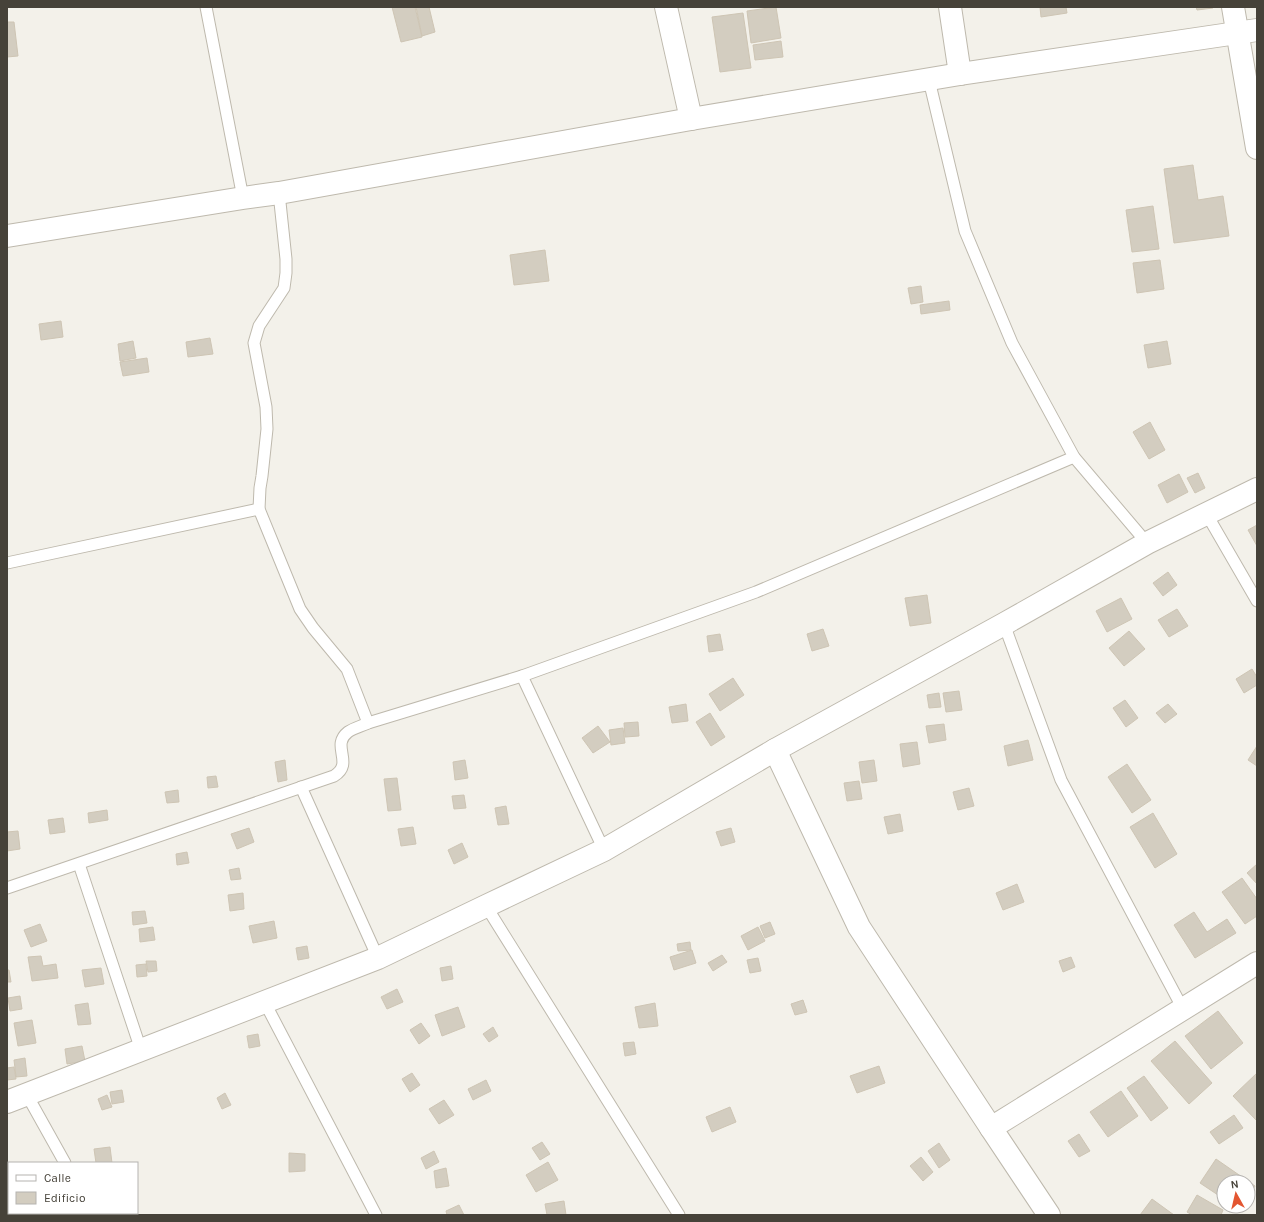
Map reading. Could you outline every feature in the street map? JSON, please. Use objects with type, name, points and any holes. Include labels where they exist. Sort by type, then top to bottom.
[{"type":"street","points":[[666,7],[691,119]]},
{"type":"street","points":[[950,7],[960,74]]},
{"type":"street","points":[[1233,7],[1247,31],[1257,148]]},
{"type":"street","points":[[7,236],[243,198],[279,194],[691,119],[960,74],[1247,31]]},
{"type":"street","points":[[7,1102],[378,958],[604,850],[775,750],[1004,624],[1147,543],[1257,488]]},
{"type":"street","points":[[775,750],[859,927],[1049,1215]]},
{"type":"street","points":[[991,1128],[1257,963]]},
{"type":"lane","points":[[206,7],[243,198]]},
{"type":"lane","points":[[930,80],[965,231],[1012,343],[1074,457],[1147,543]]},
{"type":"lane","points":[[279,194],[286,258],[284,288],[259,326],[254,343],[266,407],[267,429],[260,488],[260,509],[300,609],[313,628],[347,669],[368,723]]},
{"type":"lane","points":[[7,888],[334,776],[340,772],[343,767],[341,749],[342,740],[349,732],[368,723],[522,676],[756,592],[1074,457]]},
{"type":"lane","points":[[7,563],[260,509]]},
{"type":"lane","points":[[1206,513],[1257,601]]},
{"type":"lane","points":[[1004,624],[1061,780],[1183,1009]]},
{"type":"lane","points":[[522,676],[604,850]]},
{"type":"lane","points":[[301,787],[378,958]]},
{"type":"lane","points":[[79,864],[141,1050]]},
{"type":"lane","points":[[486,906],[679,1215]]},
{"type":"lane","points":[[264,1001],[376,1215]]},
{"type":"lane","points":[[27,1094],[64,1162]]},
{"type":"building","points":[[392,7],[415,7],[422,37],[401,42]]},
{"type":"building","points":[[416,7],[429,7],[435,32],[422,36]]},
{"type":"building","points":[[776,7],[781,38],[751,43],[747,11]]},
{"type":"building","points":[[1040,7],[1066,7],[1067,13],[1041,17]]},
{"type":"building","points":[[1196,7],[1213,7],[1213,8],[1197,10]]},
{"type":"building","points":[[743,13],[751,68],[720,72],[712,17]]},
{"type":"building","points":[[7,22],[14,22],[18,56],[7,57]]},
{"type":"building","points":[[781,41],[783,57],[755,60],[753,45]]},
{"type":"building","points":[[1193,165],[1198,200],[1223,196],[1229,236],[1174,243],[1164,169]]},
{"type":"building","points":[[1153,206],[1159,249],[1132,252],[1126,210]]},
{"type":"building","points":[[545,250],[549,281],[514,285],[510,255]]},
{"type":"building","points":[[1160,260],[1164,289],[1137,293],[1133,263]]},
{"type":"building","points":[[921,286],[923,302],[911,304],[908,288]]},
{"type":"building","points":[[949,301],[950,310],[921,314],[920,305]]},
{"type":"building","points":[[61,321],[63,337],[41,340],[39,324]]},
{"type":"building","points":[[210,338],[213,354],[188,357],[186,342]]},
{"type":"building","points":[[133,341],[136,358],[120,361],[118,344]]},
{"type":"building","points":[[1167,341],[1171,364],[1148,368],[1144,345]]},
{"type":"building","points":[[147,358],[149,372],[123,376],[120,362]]},
{"type":"building","points":[[1150,422],[1165,450],[1149,459],[1133,432]]},
{"type":"building","points":[[1198,473],[1205,488],[1195,493],[1187,478]]},
{"type":"building","points":[[1179,474],[1188,492],[1167,503],[1158,485]]},
{"type":"building","points":[[1257,525],[1257,546],[1248,530]]},
{"type":"building","points":[[1168,572],[1177,585],[1163,596],[1153,583]]},
{"type":"building","points":[[927,595],[931,623],[910,626],[905,598]]},
{"type":"building","points":[[1121,598],[1132,619],[1107,632],[1096,611]]},
{"type":"building","points":[[1177,609],[1188,626],[1169,637],[1158,620]]},
{"type":"building","points":[[823,629],[829,646],[812,651],[807,634]]},
{"type":"building","points":[[1129,631],[1145,649],[1124,666],[1109,648]]},
{"type":"building","points":[[720,634],[723,650],[709,652],[707,636]]},
{"type":"building","points":[[1252,669],[1257,677],[1257,685],[1244,693],[1236,679]]},
{"type":"building","points":[[733,678],[744,695],[720,711],[709,694]]},
{"type":"building","points":[[959,691],[962,710],[946,712],[943,693]]},
{"type":"building","points":[[939,693],[941,707],[929,708],[927,695]]},
{"type":"building","points":[[1125,700],[1138,718],[1126,727],[1113,708]]},
{"type":"building","points":[[686,704],[688,721],[672,723],[669,707]]},
{"type":"building","points":[[1168,704],[1177,714],[1165,723],[1156,713]]},
{"type":"building","points":[[710,713],[725,737],[711,746],[696,722]]},
{"type":"building","points":[[638,722],[639,736],[625,737],[624,723]]},
{"type":"building","points":[[944,724],[946,740],[929,743],[926,726]]},
{"type":"building","points":[[598,726],[610,742],[593,753],[582,738]]},
{"type":"building","points":[[623,728],[625,743],[611,745],[609,730]]},
{"type":"building","points":[[1028,740],[1033,760],[1008,766],[1004,746]]},
{"type":"building","points":[[917,742],[920,764],[903,767],[900,744]]},
{"type":"building","points":[[1257,746],[1257,766],[1248,760]]},
{"type":"building","points":[[285,760],[287,780],[278,782],[275,762]]},
{"type":"building","points":[[465,760],[468,778],[455,780],[453,762]]},
{"type":"building","points":[[874,760],[877,781],[862,783],[859,762]]},
{"type":"building","points":[[1127,764],[1151,800],[1132,813],[1108,777]]},
{"type":"building","points":[[216,776],[218,787],[208,788],[207,777]]},
{"type":"building","points":[[397,778],[401,810],[388,811],[384,779]]},
{"type":"building","points":[[859,781],[862,799],[847,801],[844,783]]},
{"type":"building","points":[[969,788],[974,806],[958,810],[953,792]]},
{"type":"building","points":[[178,790],[179,802],[167,803],[165,792]]},
{"type":"building","points":[[464,795],[466,808],[454,809],[452,796]]},
{"type":"building","points":[[506,806],[509,824],[498,825],[495,808]]},
{"type":"building","points":[[107,810],[108,820],[89,823],[88,813]]},
{"type":"building","points":[[1153,813],[1177,854],[1155,868],[1130,827]]},
{"type":"building","points":[[900,814],[903,831],[888,834],[884,817]]},
{"type":"building","points":[[63,818],[65,832],[50,834],[48,820]]},
{"type":"building","points":[[413,827],[416,844],[401,846],[398,829]]},
{"type":"building","points":[[249,828],[254,842],[237,849],[231,834]]},
{"type":"building","points":[[731,828],[735,842],[721,846],[716,832]]},
{"type":"building","points":[[18,831],[20,849],[7,851],[7,832]]},
{"type":"building","points":[[462,843],[468,857],[454,864],[448,850]]},
{"type":"building","points":[[187,852],[189,863],[177,865],[176,854]]},
{"type":"building","points":[[1257,864],[1257,884],[1247,873]]},
{"type":"building","points":[[239,868],[241,879],[231,880],[229,870]]},
{"type":"building","points":[[1242,878],[1257,899],[1257,916],[1245,924],[1222,892]]},
{"type":"building","points":[[1017,884],[1024,902],[1003,910],[996,893]]},
{"type":"building","points":[[243,893],[244,909],[230,911],[228,895]]},
{"type":"building","points":[[145,911],[147,923],[133,925],[132,912]]},
{"type":"building","points":[[1194,912],[1207,932],[1227,919],[1236,933],[1195,958],[1174,925]]},
{"type":"building","points":[[274,921],[277,938],[253,943],[249,926]]},
{"type":"building","points":[[770,922],[775,934],[765,938],[760,926]]},
{"type":"building","points":[[40,924],[47,941],[31,947],[24,930]]},
{"type":"building","points":[[153,927],[155,940],[140,942],[139,929]]},
{"type":"building","points":[[758,927],[765,941],[748,950],[741,936]]},
{"type":"building","points":[[690,942],[691,950],[678,951],[677,944]]},
{"type":"building","points":[[307,946],[309,958],[298,960],[296,948]]},
{"type":"building","points":[[692,950],[696,963],[674,970],[670,957]]},
{"type":"building","points":[[722,955],[727,962],[713,971],[708,963]]},
{"type":"building","points":[[41,956],[43,966],[56,964],[58,978],[32,981],[28,957]]},
{"type":"building","points":[[1071,957],[1075,967],[1063,972],[1059,961]]},
{"type":"building","points":[[758,958],[761,971],[750,973],[747,960]]},
{"type":"building","points":[[146,961],[156,961],[157,971],[148,972]]},
{"type":"building","points":[[146,964],[147,976],[137,977],[136,965]]},
{"type":"building","points":[[451,966],[453,979],[442,981],[440,968]]},
{"type":"building","points":[[101,968],[104,984],[85,987],[82,970]]},
{"type":"building","points":[[7,970],[9,970],[11,982],[7,982]]},
{"type":"building","points":[[397,989],[403,1002],[387,1009],[381,997]]},
{"type":"building","points":[[20,996],[22,1009],[10,1011],[8,998]]},
{"type":"building","points":[[803,1000],[807,1012],[795,1015],[791,1004]]},
{"type":"building","points":[[88,1003],[91,1024],[78,1025],[75,1005]]},
{"type":"building","points":[[655,1003],[658,1026],[639,1028],[635,1007]]},
{"type":"building","points":[[458,1007],[465,1027],[442,1036],[435,1015]]},
{"type":"building","points":[[1218,1011],[1243,1043],[1211,1069],[1185,1036]]},
{"type":"building","points":[[32,1020],[36,1043],[18,1046],[14,1023]]},
{"type":"building","points":[[421,1023],[430,1036],[419,1044],[410,1030]]},
{"type":"building","points":[[493,1027],[498,1036],[489,1042],[483,1034]]},
{"type":"building","points":[[258,1034],[260,1046],[249,1048],[247,1036]]},
{"type":"building","points":[[1175,1041],[1212,1083],[1189,1104],[1151,1061]]},
{"type":"building","points":[[634,1042],[636,1054],[625,1056],[623,1043]]},
{"type":"building","points":[[82,1046],[85,1061],[67,1064],[65,1049]]},
{"type":"building","points":[[25,1058],[27,1076],[16,1077],[14,1060]]},
{"type":"building","points":[[879,1066],[885,1083],[857,1093],[850,1076]]},
{"type":"building","points":[[14,1067],[16,1079],[7,1080],[7,1068]]},
{"type":"building","points":[[412,1073],[420,1085],[410,1092],[402,1079]]},
{"type":"building","points":[[1257,1073],[1257,1121],[1233,1096]]},
{"type":"building","points":[[1144,1076],[1168,1108],[1151,1121],[1127,1088]]},
{"type":"building","points":[[486,1080],[491,1091],[473,1100],[468,1089]]},
{"type":"building","points":[[122,1090],[124,1102],[112,1104],[110,1092]]},
{"type":"building","points":[[1121,1091],[1138,1116],[1108,1137],[1090,1112]]},
{"type":"building","points":[[225,1093],[231,1105],[222,1109],[217,1098]]},
{"type":"building","points":[[107,1095],[112,1107],[102,1110],[98,1099]]},
{"type":"building","points":[[444,1100],[454,1115],[439,1124],[429,1109]]},
{"type":"building","points":[[730,1107],[736,1122],[712,1132],[706,1117]]},
{"type":"building","points":[[1234,1115],[1243,1128],[1219,1144],[1210,1132]]},
{"type":"building","points":[[1079,1134],[1090,1151],[1079,1157],[1068,1141]]},
{"type":"building","points":[[542,1142],[550,1154],[540,1160],[532,1148]]},
{"type":"building","points":[[939,1143],[950,1160],[939,1168],[928,1151]]},
{"type":"building","points":[[110,1147],[112,1162],[96,1162],[94,1149]]},
{"type":"building","points":[[434,1151],[439,1162],[426,1169],[421,1158]]},
{"type":"building","points":[[289,1153],[305,1154],[305,1171],[289,1172]]},
{"type":"building","points":[[921,1157],[933,1172],[923,1181],[910,1166]]},
{"type":"building","points":[[1216,1159],[1238,1174],[1216,1174],[1216,1194],[1200,1183]]},
{"type":"building","points":[[548,1162],[558,1180],[536,1192],[526,1175]]},
{"type":"building","points":[[446,1168],[449,1186],[436,1188],[434,1171]]},
{"type":"building","points":[[1197,1195],[1216,1206],[1216,1214],[1221,1214],[1192,1215],[1187,1212]]},
{"type":"building","points":[[1152,1199],[1174,1215],[1140,1215]]},
{"type":"building","points":[[564,1201],[566,1215],[547,1215],[545,1204]]},
{"type":"building","points":[[459,1205],[464,1215],[447,1215],[446,1211]]}]
